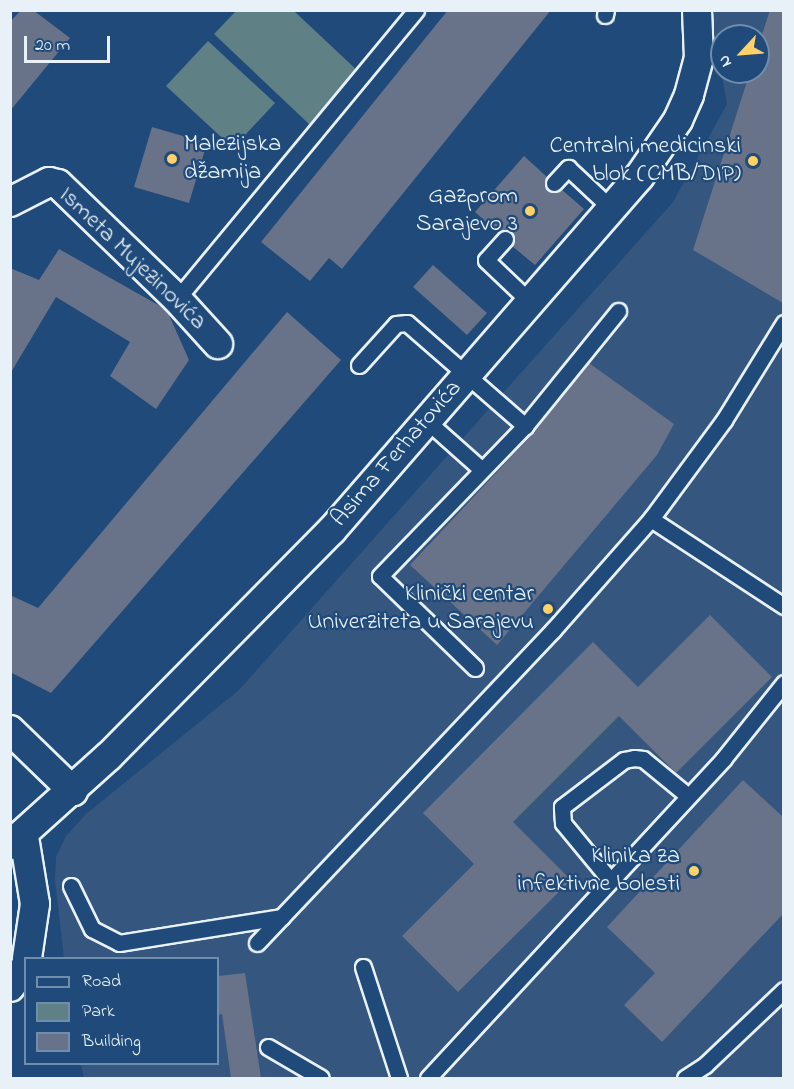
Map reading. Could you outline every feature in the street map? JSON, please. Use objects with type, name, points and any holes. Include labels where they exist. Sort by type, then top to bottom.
[{"type":"street","name":"Asima Ferhatovića","points":[[17,841],[73,791],[243,624],[427,421],[528,300],[612,209],[659,152],[689,95],[699,58],[698,10]]},
{"type":"street","name":"Ismeta Mujezinovića","points":[[10,202],[49,183],[58,184],[177,299],[218,344]]},
{"type":"street","points":[[10,730],[73,791]]},
{"type":"street","points":[[17,841],[35,904],[27,957]]},
{"type":"street","points":[[10,987],[24,969]]},
{"type":"lane","points":[[177,299],[416,10]]},
{"type":"lane","points":[[554,183],[567,168],[612,209]]},
{"type":"lane","points":[[505,239],[486,260],[528,300]]},
{"type":"lane","points":[[475,668],[380,576],[525,426],[618,311]]},
{"type":"lane","points":[[359,365],[396,324],[407,322],[467,372],[525,426]]},
{"type":"lane","points":[[257,943],[553,630],[651,519],[724,420],[783,323]]},
{"type":"lane","points":[[427,421],[481,469]]},
{"type":"lane","points":[[651,519],[783,606]]},
{"type":"lane","points":[[428,1078],[688,796],[783,684]]},
{"type":"lane","points":[[610,880],[563,823],[562,807],[624,760],[634,758],[643,759],[688,796]]},
{"type":"lane","points":[[71,886],[92,929],[119,943],[282,916]]},
{"type":"lane","points":[[363,967],[399,1078]]},
{"type":"lane","points":[[685,1078],[705,1065],[783,990]]},
{"type":"lane","points":[[268,1047],[321,1078]]},
{"type":"shaded area","name":"Klinički centar Univerziteta u Sarajevu","points":[[710,11],[783,11],[783,1078],[84,1078],[81,1065],[219,1065],[219,957],[64,957],[55,880],[56,857],[66,836],[86,814],[239,690],[673,202],[727,104],[723,84],[770,84],[770,24],[712,24]]},
{"type":"green space","points":[[236,11],[294,11],[360,73],[310,125],[214,34]]},
{"type":"green space","points":[[208,41],[275,103],[233,148],[166,86]]},
{"type":"building","points":[[21,10],[33,10],[70,38],[10,111],[10,22]]},
{"type":"building","points":[[448,10],[551,10],[342,269],[329,258],[310,281],[261,242]]},
{"type":"building","name":"Centralni medicinski blok (CMB/DIP)","points":[[770,10],[783,10],[783,303],[693,250],[746,84],[770,84],[770,24],[765,24]]},
{"type":"building","name":"Malezijska džamija","points":[[152,127],[207,143],[189,203],[134,187]]},
{"type":"building","name":"Gazprom Sarajevo 3","points":[[524,156],[547,177],[548,190],[561,189],[584,209],[535,265],[512,246],[511,231],[498,233],[475,212]]},
{"type":"building","points":[[59,249],[160,306],[169,315],[189,360],[156,409],[110,376],[130,342],[56,297],[10,374],[10,268],[39,280]]},
{"type":"building","points":[[433,265],[487,313],[467,335],[413,287]]},
{"type":"building","points":[[287,312],[341,360],[51,693],[10,672],[10,595],[38,608]]},
{"type":"building","points":[[589,363],[674,424],[657,455],[497,645],[410,565],[537,429]]},
{"type":"building","points":[[710,615],[772,677],[676,773],[619,716],[513,822],[571,880],[458,992],[402,936],[474,864],[423,813],[593,642],[638,687]]},
{"type":"building","points":[[743,780],[783,817],[783,914],[662,1042],[624,1005],[655,973],[607,927]]},
{"type":"building","points":[[245,973],[261,1078],[231,1078],[222,1014],[219,1015],[219,976]]},
{"type":"place","name":"Malezijska džamija","points":[[172,159]]},
{"type":"place","name":"Centralni medicinski blok (CMB/DIP)","points":[[753,161]]},
{"type":"place","name":"Gazprom Sarajevo 3","points":[[530,211]]},
{"type":"place","name":"Klinički centar Univerziteta u Sarajevu","points":[[548,609]]},
{"type":"place","name":"Klinika za infektivne bolesti","points":[[694,871]]}]
